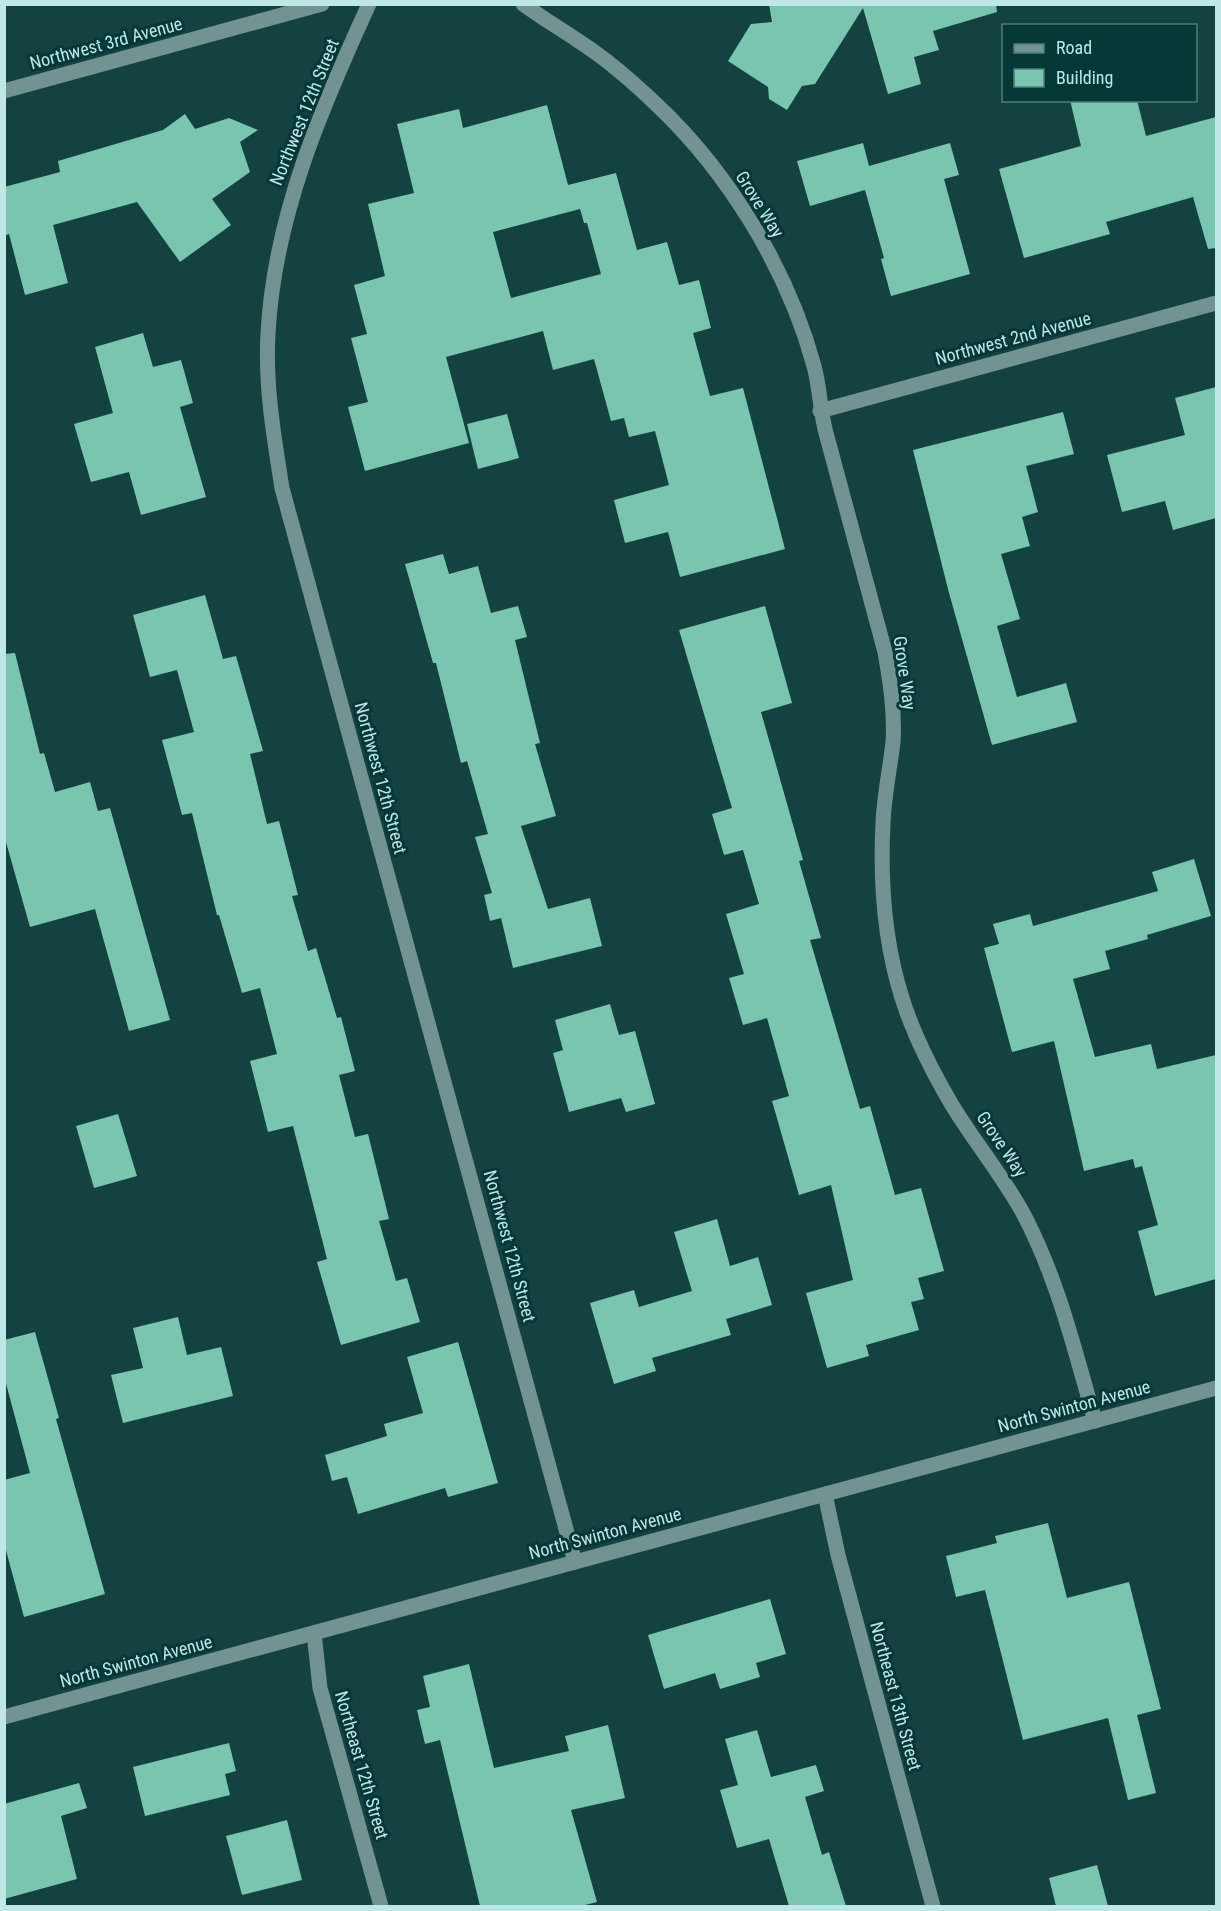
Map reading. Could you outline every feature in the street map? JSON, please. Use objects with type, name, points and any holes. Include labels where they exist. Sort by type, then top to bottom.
[{"type":"street","name":"Northwest 3rd Avenue","points":[[4,91],[322,4]]},
{"type":"street","name":"Northwest 12th Street","points":[[369,4],[303,160],[288,208],[272,284],[268,335],[270,412],[282,488],[575,1562]]},
{"type":"street","name":"Grove Way","points":[[524,4],[559,30],[580,41],[621,72],[659,106],[711,164],[741,205],[778,272],[798,319],[814,368],[820,411],[885,652],[892,689],[893,740],[883,821],[881,881],[888,940],[902,998],[924,1054],[948,1098],[999,1172],[1025,1216],[1056,1287],[1095,1421]]},
{"type":"street","name":"Northwest 2nd Avenue","points":[[820,411],[1216,303]]},
{"type":"street","name":"North Swinton Avenue","points":[[4,1717],[1216,1388]]},
{"type":"street","name":"Northeast 13th Street","points":[[825,1494],[838,1555],[933,1906]]},
{"type":"street","name":"Northeast 12th Street","points":[[314,1633],[320,1688],[381,1906]]},
{"type":"building","points":[[769,4],[996,4],[997,12],[933,31],[939,50],[914,57],[921,84],[888,94],[863,8],[815,84],[802,86],[787,110],[769,99],[768,87],[728,61],[751,24],[772,22]]},
{"type":"building","points":[[1070,102],[1138,102],[1146,136],[1216,117],[1216,248],[1208,249],[1193,197],[1106,222],[1110,234],[1024,258],[999,169],[1081,146]]},
{"type":"building","points":[[547,105],[568,185],[616,173],[637,250],[667,242],[679,285],[699,280],[711,328],[693,333],[710,396],[743,388],[785,549],[680,577],[668,532],[625,543],[614,500],[669,485],[655,431],[629,437],[624,418],[611,421],[594,359],[553,370],[543,331],[446,357],[469,443],[365,471],[348,407],[368,402],[351,338],[367,334],[354,285],[385,276],[368,204],[414,193],[397,124],[459,109],[463,128]],"holes":[[[580,209],[584,223],[587,223],[601,274],[511,298],[493,232]]]},
{"type":"building","points":[[185,114],[195,129],[229,118],[258,130],[240,142],[250,172],[212,199],[231,225],[180,262],[137,202],[53,225],[68,283],[25,295],[9,234],[4,236],[4,187],[60,172],[58,161],[163,130]]},
{"type":"building","points":[[863,143],[869,166],[950,143],[959,175],[944,179],[970,274],[891,296],[881,259],[884,258],[865,190],[810,206],[797,161]]},
{"type":"building","points":[[143,333],[153,367],[181,360],[193,403],[180,407],[206,497],[141,515],[129,472],[91,482],[74,424],[113,413],[95,347]]},
{"type":"building","points":[[1216,387],[1216,518],[1173,530],[1165,501],[1122,512],[1107,455],[1185,435],[1175,398]]},
{"type":"building","points":[[1063,412],[1074,454],[1026,466],[1038,512],[1022,517],[1030,546],[1001,554],[1020,619],[997,626],[1017,697],[1066,683],[1077,722],[992,745],[949,593],[913,450]]},
{"type":"building","points":[[507,414],[519,458],[478,469],[467,424]]},
{"type":"building","points":[[443,554],[449,574],[478,566],[491,613],[518,606],[527,637],[515,640],[540,743],[535,744],[556,816],[521,826],[548,909],[590,898],[602,946],[513,968],[501,918],[490,921],[484,895],[492,893],[475,837],[488,834],[467,761],[461,763],[436,663],[433,663],[405,564]]},
{"type":"building","points":[[205,595],[223,659],[236,656],[263,751],[250,754],[267,824],[279,821],[298,895],[292,896],[308,951],[316,948],[337,1018],[341,1017],[355,1071],[339,1075],[355,1137],[368,1134],[389,1219],[379,1221],[396,1281],[407,1278],[420,1322],[341,1345],[317,1262],[327,1259],[293,1126],[268,1132],[250,1061],[277,1054],[260,988],[242,993],[219,915],[217,915],[192,813],[182,815],[162,740],[194,732],[177,670],[150,677],[133,615]]},
{"type":"building","points":[[765,606],[792,703],[761,712],[803,860],[799,861],[821,938],[810,940],[860,1109],[870,1106],[895,1195],[921,1188],[944,1271],[918,1278],[924,1299],[911,1302],[919,1330],[866,1345],[869,1356],[827,1368],[806,1293],[853,1280],[831,1185],[799,1195],[772,1101],[789,1096],[767,1018],[743,1025],[729,978],[744,974],[726,914],[759,904],[743,850],[724,855],[712,814],[732,808],[679,630]]},
{"type":"building","points":[[15,653],[40,754],[44,753],[55,792],[90,782],[98,811],[110,808],[170,1020],[129,1031],[95,909],[30,927],[4,835],[4,654]]},
{"type":"building","points":[[1194,859],[1211,916],[1147,935],[1148,939],[1105,951],[1110,969],[1073,979],[1095,1057],[1151,1044],[1157,1069],[1216,1055],[1216,1279],[1155,1296],[1138,1231],[1158,1225],[1142,1166],[1135,1168],[1133,1159],[1084,1171],[1054,1041],[1012,1052],[984,948],[999,944],[993,924],[1030,914],[1033,926],[1158,891],[1152,872]]},
{"type":"building","points":[[610,1004],[619,1035],[635,1031],[655,1104],[626,1112],[621,1098],[569,1112],[553,1053],[563,1050],[555,1020]]},
{"type":"building","points":[[118,1114],[137,1176],[94,1188],[76,1126]]},
{"type":"building","points":[[717,1219],[730,1266],[758,1257],[772,1305],[726,1319],[731,1335],[652,1358],[656,1371],[614,1384],[590,1303],[634,1290],[639,1307],[692,1291],[674,1232]]},
{"type":"building","points":[[178,1317],[187,1355],[221,1347],[233,1396],[123,1423],[111,1375],[143,1368],[133,1328]]},
{"type":"building","points":[[35,1332],[59,1418],[56,1419],[105,1594],[24,1617],[4,1543],[4,1480],[30,1473],[4,1376],[4,1340]]},
{"type":"building","points":[[458,1342],[498,1483],[448,1497],[445,1488],[358,1514],[347,1477],[332,1481],[325,1455],[387,1436],[384,1424],[423,1413],[407,1357]]},
{"type":"building","points":[[1048,1523],[1067,1598],[1129,1582],[1161,1709],[1137,1715],[1156,1793],[1128,1800],[1108,1718],[1023,1740],[985,1590],[956,1597],[946,1556],[997,1543],[995,1536]]},
{"type":"building","points":[[770,1599],[786,1654],[756,1663],[760,1677],[720,1689],[715,1673],[664,1689],[648,1635]]},
{"type":"building","points":[[469,1664],[494,1768],[569,1751],[565,1736],[608,1725],[625,1798],[571,1810],[597,1902],[581,1906],[480,1906],[440,1740],[425,1744],[417,1710],[430,1707],[423,1676]]},
{"type":"building","points":[[757,1730],[771,1777],[816,1765],[824,1791],[805,1797],[822,1855],[829,1852],[846,1906],[789,1906],[769,1839],[737,1848],[720,1790],[738,1785],[725,1739]]},
{"type":"building","points":[[229,1743],[236,1771],[225,1774],[230,1795],[145,1816],[133,1767]]},
{"type":"building","points":[[79,1783],[87,1808],[61,1816],[77,1879],[4,1899],[4,1804]]},
{"type":"building","points":[[287,1820],[302,1880],[242,1895],[226,1836]]},
{"type":"building","points":[[1097,1865],[1108,1906],[1056,1906],[1049,1878]]}]
